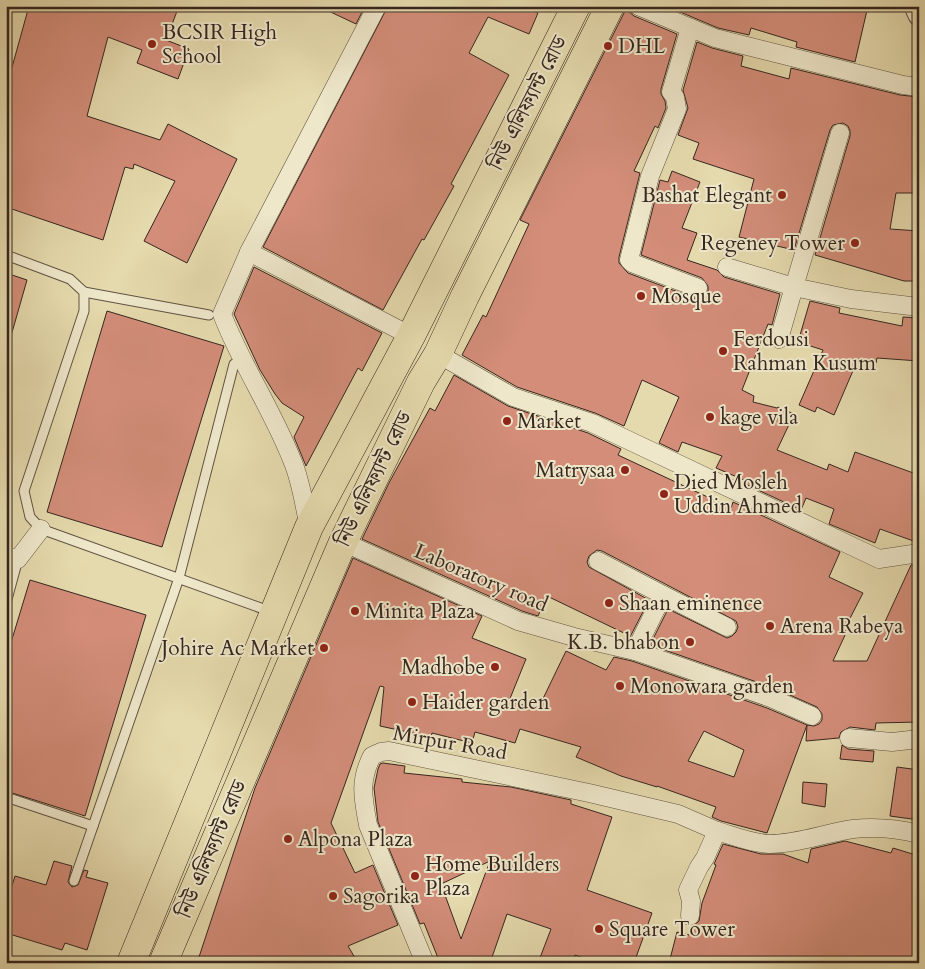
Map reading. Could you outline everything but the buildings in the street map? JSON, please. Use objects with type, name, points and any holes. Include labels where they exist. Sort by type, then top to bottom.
[{"type":"highway","name":"নিউ এলিফ্যান্ট রোড","points":[[131,963],[309,527],[411,336],[576,6]]},
{"type":"highway","name":"নিউ এলিফ্যান্ট রোড","points":[[163,963],[343,542],[421,382],[438,354],[610,6]]},
{"type":"highway","points":[[175,963],[191,910],[193,893]]},
{"type":"street","points":[[309,527],[293,462],[272,413],[228,331],[222,314],[249,252],[377,6]]},
{"type":"street","points":[[638,6],[715,38],[919,88]]},
{"type":"street","points":[[915,6],[919,15]]},
{"type":"street","points":[[690,28],[671,92],[675,98],[677,109],[650,176],[629,260],[632,263],[698,288]]},
{"type":"street","points":[[779,339],[840,133]]},
{"type":"street","points":[[249,252],[411,336]]},
{"type":"street","points":[[728,267],[794,287],[851,299],[919,307]]},
{"type":"street","points":[[438,354],[513,397],[592,423],[879,559],[919,553]]},
{"type":"street","points":[[12,558],[41,529]]},
{"type":"street","name":"Laboratory road","points":[[343,542],[518,622],[635,651],[771,698],[812,716]]},
{"type":"street","points":[[598,561],[727,627]]},
{"type":"street","points":[[635,651],[663,595]]},
{"type":"street","points":[[849,738],[892,742],[919,739]]},
{"type":"street","name":"Mirpur Road","points":[[425,963],[368,825],[363,802],[362,780],[372,756],[389,751],[589,793],[678,814],[717,831]]},
{"type":"street","points":[[690,916],[691,902],[688,890],[717,831],[756,843],[770,844],[798,841],[853,829],[881,829],[919,834]]},
{"type":"lane","points":[[6,255],[70,279],[84,292],[209,315]]},
{"type":"lane","points":[[84,292],[84,311],[24,491],[30,517],[41,529],[274,614]]},
{"type":"lane","points":[[74,881],[178,578],[234,364]]},
{"type":"lane","points":[[6,603],[12,558]]},
{"type":"lane","points":[[6,797],[94,826]]},
{"type":"place","name":"BCSIR High School","points":[[152,44]]},
{"type":"place","name":"DHL","points":[[608,46]]},
{"type":"place","name":"Bashat Elegant","points":[[782,195]]},
{"type":"place","name":"Regeney Tower","points":[[855,243]]},
{"type":"place","name":"Mosque","points":[[641,296]]},
{"type":"place","name":"Ferdousi Rahman Kusum","points":[[723,351]]},
{"type":"place","name":"kage vila","points":[[710,417]]},
{"type":"place","name":"Market","points":[[507,421]]},
{"type":"place","name":"Matrysaa","points":[[625,470]]},
{"type":"place","name":"Died Mosleh Uddin Ahmed","points":[[664,494]]},
{"type":"place","name":"Shaan eminence","points":[[609,603]]},
{"type":"place","name":"Minita Plaza","points":[[355,611]]},
{"type":"place","name":"Arena Rabeya","points":[[770,626]]},
{"type":"place","name":"K.B. bhabon","points":[[690,642]]},
{"type":"place","name":"Johire Ac Market","points":[[324,648]]},
{"type":"place","name":"Madhobe","points":[[495,667]]},
{"type":"place","name":"Monowara garden","points":[[620,686]]},
{"type":"place","name":"Haider garden","points":[[412,702]]},
{"type":"place","name":"Alpona Plaza","points":[[288,839]]},
{"type":"place","name":"Home Builders Plaza","points":[[415,876]]},
{"type":"place","name":"Sagorika","points":[[333,896]]},
{"type":"place","name":"Square Tower","points":[[599,929]]}]
